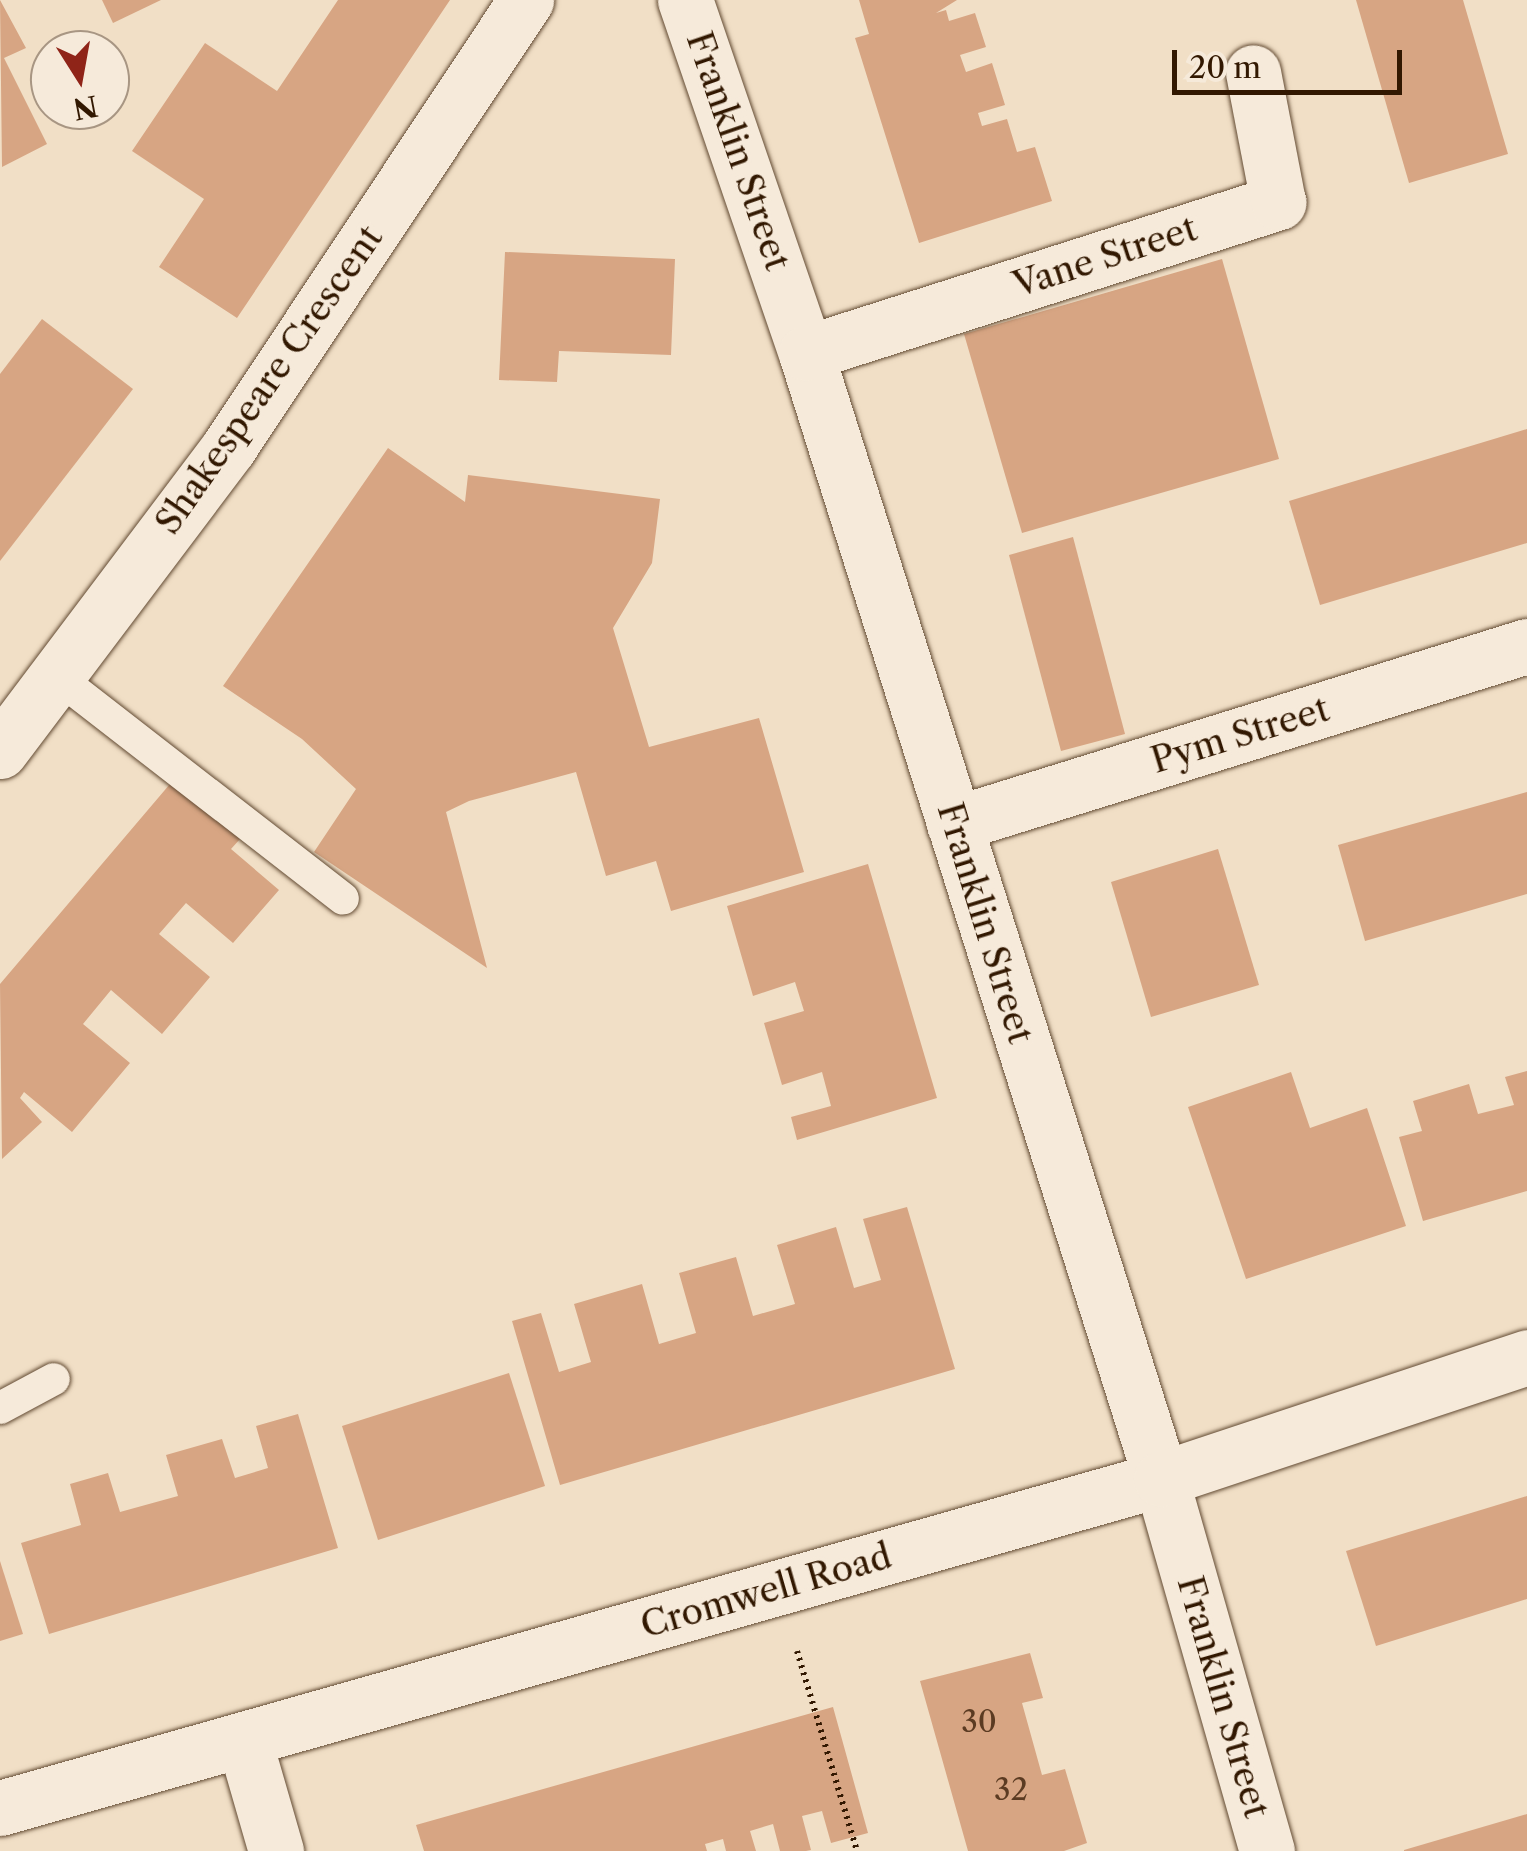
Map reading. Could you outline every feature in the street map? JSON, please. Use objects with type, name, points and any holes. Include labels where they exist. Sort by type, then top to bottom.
[{"type":"street","name":"Shakespeare Crescent","points":[[0,751],[228,447],[526,0]]},
{"type":"street","name":"Franklin Street","points":[[686,0],[806,353],[1160,1479],[1267,1851]]},
{"type":"street","name":"Vane Street","points":[[806,353],[1278,202],[1253,72]]},
{"type":"street","name":"Pym Street","points":[[954,824],[1527,646]]},
{"type":"street","name":"Cromwell Road","points":[[0,1808],[1160,1479],[1527,1357]]},
{"type":"street","points":[[244,1740],[276,1851]]},
{"type":"lane","points":[[56,676],[343,900]]},
{"type":"lane","points":[[0,1408],[54,1379]]},
{"type":"path","points":[[778,1588],[857,1851]]},
{"type":"building","points":[[0,0],[26,48],[4,58],[30,110],[30,130],[40,130],[47,144],[2,167]]},
{"type":"building","points":[[102,0],[161,0],[113,23]]},
{"type":"building","points":[[338,0],[450,0],[237,318],[159,267],[204,199],[132,151],[205,43],[277,91]]},
{"type":"building","points":[[859,0],[957,0],[936,13],[946,10],[949,21],[975,13],[986,47],[960,55],[966,72],[992,63],[1005,105],[978,113],[982,126],[1007,119],[1017,152],[1035,147],[1052,201],[919,243],[855,38],[869,34]]},
{"type":"building","points":[[1356,0],[1463,0],[1508,154],[1409,183]]},
{"type":"building","points":[[505,252],[675,259],[671,355],[559,351],[557,382],[499,380]]},
{"type":"building","points":[[1222,259],[1279,459],[1022,533],[964,334]]},
{"type":"building","points":[[42,319],[133,389],[0,561],[0,374]]},
{"type":"building","points":[[1527,429],[1527,543],[1320,605],[1289,501]]},
{"type":"building","points":[[388,448],[465,502],[468,475],[660,499],[652,563],[613,628],[649,747],[759,718],[804,872],[671,911],[656,861],[606,876],[576,772],[469,801],[446,812],[487,968],[314,852],[356,789],[302,739],[223,686]]},
{"type":"building","points":[[1073,537],[1125,734],[1061,751],[1009,555]]},
{"type":"building","points":[[181,771],[249,829],[231,849],[279,890],[233,943],[186,903],[159,934],[210,977],[162,1034],[111,990],[83,1024],[130,1063],[72,1132],[24,1092],[20,1098],[42,1122],[2,1159],[0,984]]},
{"type":"building","points":[[1527,792],[1527,894],[1365,941],[1338,845]]},
{"type":"building","points":[[1218,849],[1259,985],[1151,1017],[1111,882]]},
{"type":"building","points":[[868,864],[937,1098],[797,1140],[791,1117],[831,1106],[822,1072],[782,1085],[764,1023],[804,1011],[795,982],[753,996],[727,906]]},
{"type":"building","points":[[1527,1071],[1527,1191],[1423,1221],[1399,1137],[1422,1131],[1413,1101],[1469,1084],[1478,1114],[1514,1105],[1505,1077]]},
{"type":"building","points":[[1291,1072],[1310,1128],[1367,1108],[1406,1226],[1246,1279],[1188,1107]]},
{"type":"building","points":[[907,1207],[955,1369],[560,1485],[512,1321],[541,1313],[559,1372],[591,1362],[574,1304],[642,1284],[659,1344],[696,1333],[679,1273],[736,1257],[753,1316],[795,1304],[777,1245],[836,1227],[854,1288],[881,1280],[863,1219]]},
{"type":"building","points":[[509,1373],[545,1486],[378,1540],[342,1426]]},
{"type":"building","points":[[298,1414],[338,1548],[49,1634],[21,1543],[81,1525],[70,1484],[108,1473],[120,1512],[178,1496],[166,1455],[222,1439],[235,1478],[268,1468],[256,1426]]},
{"type":"building","points":[[1527,1496],[1527,1599],[1376,1646],[1346,1551]]},
{"type":"building","points":[[0,1561],[23,1634],[0,1641]]},
{"type":"building","points":[[1030,1653],[1043,1698],[1022,1703],[1042,1775],[1065,1769],[1087,1843],[1064,1851],[968,1851],[920,1681]]},
{"type":"building","points":[[833,1707],[868,1833],[831,1843],[822,1811],[802,1816],[811,1850],[806,1851],[780,1851],[773,1824],[750,1831],[756,1851],[726,1851],[723,1839],[705,1844],[707,1851],[424,1851],[416,1825]]},
{"type":"building","points":[[1527,1814],[1527,1851],[1404,1851],[1404,1850]]}]
